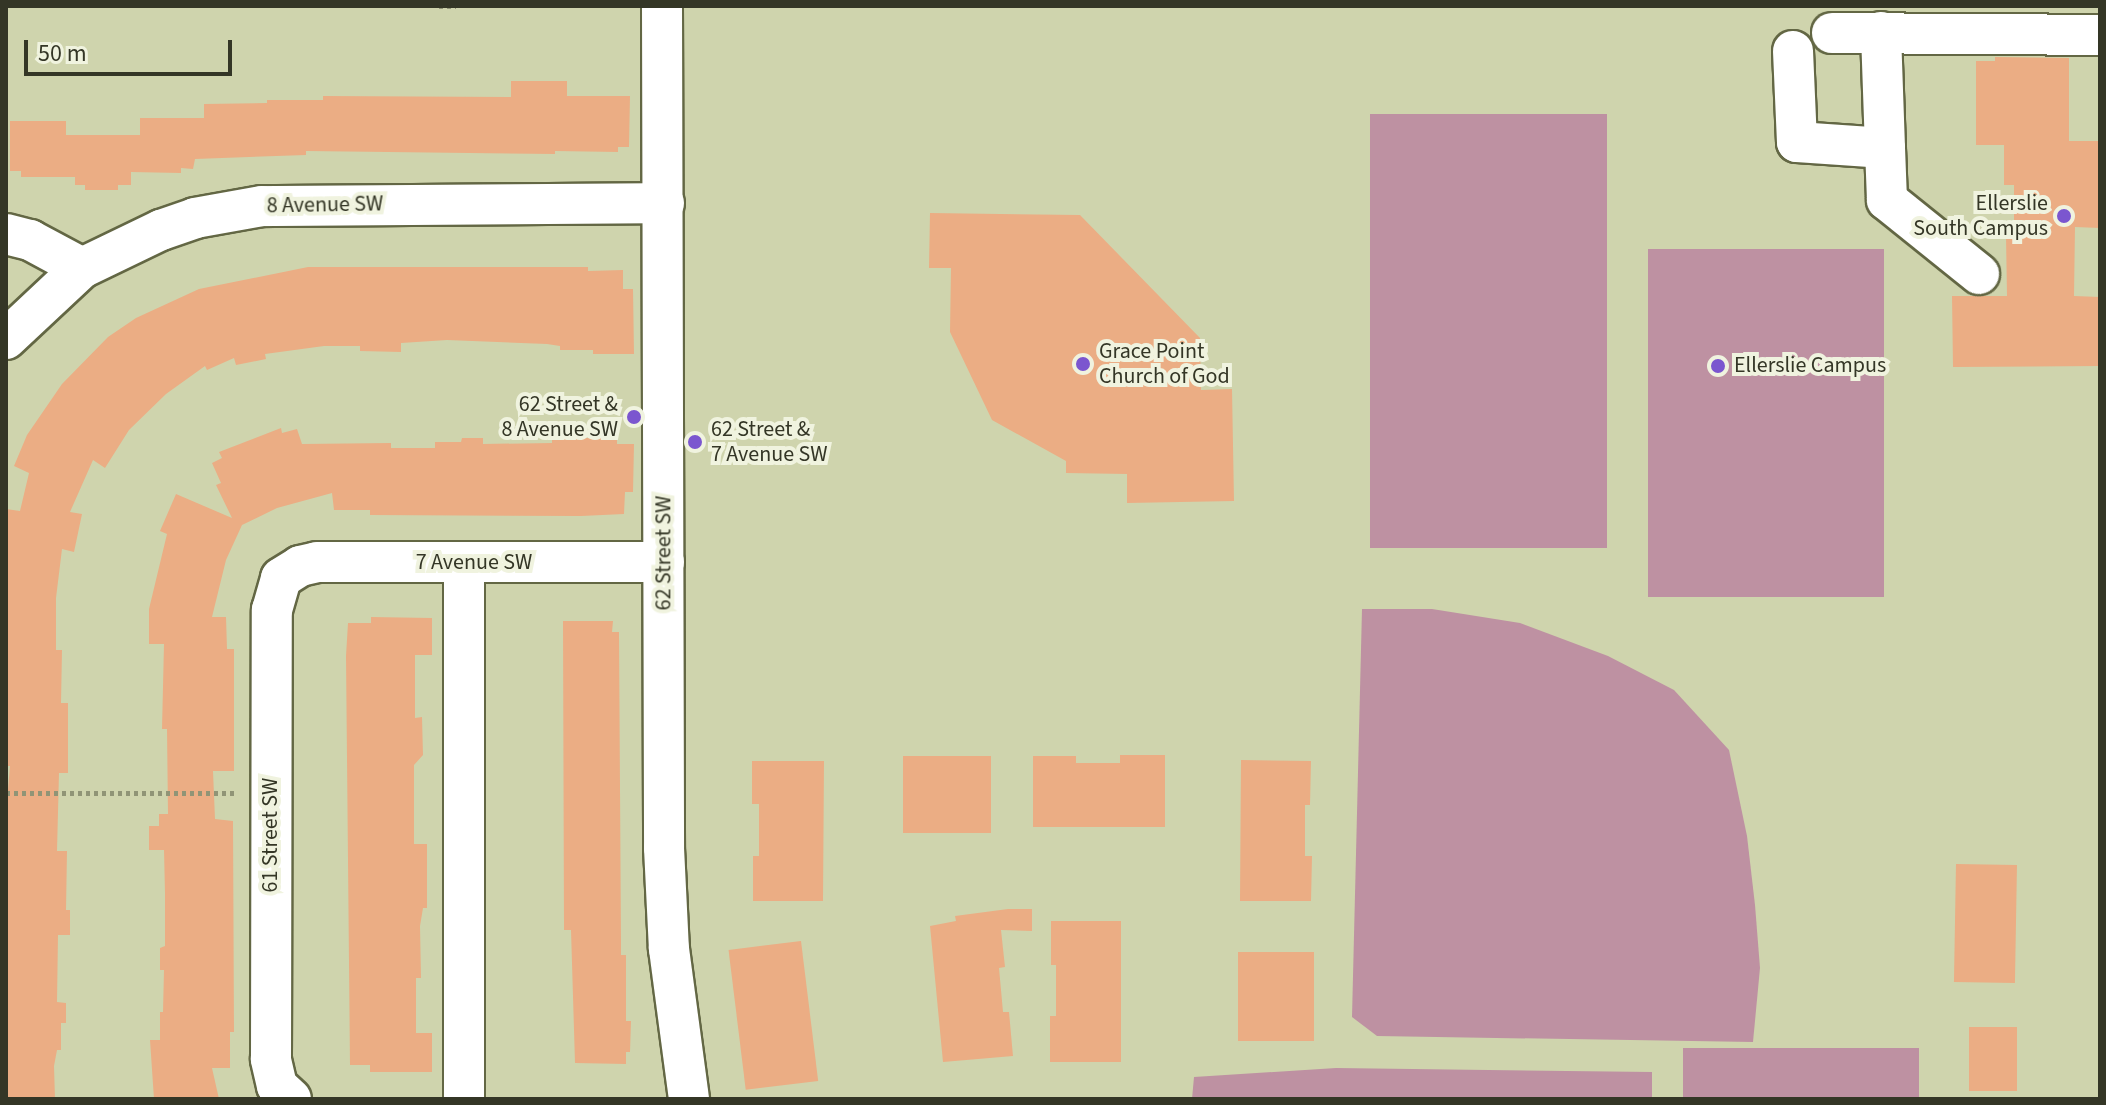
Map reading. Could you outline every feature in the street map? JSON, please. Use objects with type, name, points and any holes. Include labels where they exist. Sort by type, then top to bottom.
[{"type":"street","name":"62 Street SW","points":[[662,6],[666,886],[669,949],[689,1099]]},
{"type":"street","points":[[1881,32],[1887,200],[1979,274]]},
{"type":"street","points":[[1832,33],[2100,35]]},
{"type":"street","points":[[1793,51],[1797,142],[1885,148]]},
{"type":"street","name":"8 Avenue SW","points":[[6,339],[82,268],[161,230],[207,215],[262,206],[664,203]]},
{"type":"street","points":[[6,234],[30,240],[82,268]]},
{"type":"street","name":"7 Avenue SW","points":[[286,573],[317,562],[664,562]]},
{"type":"street","points":[[464,563],[464,1099]]},
{"type":"street","name":"61 Street SW","points":[[286,573],[274,593],[272,610],[271,1059],[272,1073],[288,1097]]},
{"type":"path","points":[[439,6],[456,6]]},
{"type":"path","points":[[6,793],[271,793]]},
{"type":"shaded area","points":[[1370,114],[1607,114],[1607,548],[1370,548]]},
{"type":"shaded area","points":[[1648,249],[1884,249],[1884,597],[1648,597]]},
{"type":"shaded area","points":[[1362,609],[1432,609],[1520,623],[1608,656],[1674,690],[1729,750],[1747,836],[1755,905],[1760,968],[1753,1042],[1377,1036],[1352,1017]]},
{"type":"shaded area","points":[[1683,1048],[1919,1048],[1919,1099],[1683,1099]]},
{"type":"shaded area","points":[[1336,1068],[1652,1072],[1652,1099],[1192,1099],[1194,1077]]},
{"type":"building","name":"Ellerslie South Campus","points":[[1995,57],[2069,58],[2069,141],[2100,141],[2100,228],[2075,227],[2074,296],[2100,297],[2100,366],[1953,367],[1952,296],[2007,296],[2006,236],[2014,236],[2014,185],[2004,185],[2004,145],[1976,145],[1976,61],[1995,61]]},
{"type":"building","points":[[511,81],[567,81],[567,96],[630,96],[629,147],[618,147],[618,152],[555,151],[555,154],[306,151],[306,155],[195,159],[193,169],[181,168],[181,173],[131,172],[131,185],[118,185],[118,190],[85,190],[85,185],[75,185],[75,177],[21,177],[21,171],[10,171],[10,121],[66,121],[66,135],[140,135],[140,118],[204,118],[204,104],[323,100],[323,96],[511,97]]},
{"type":"building","name":"Grace Point Church of God","points":[[930,213],[1080,215],[1200,338],[1201,390],[1232,389],[1234,501],[1127,503],[1127,474],[1066,473],[1066,461],[992,420],[950,332],[951,268],[929,268]]},
{"type":"building","points":[[308,267],[588,267],[588,271],[623,270],[623,289],[633,289],[634,354],[593,354],[593,350],[560,350],[560,346],[547,344],[447,340],[401,343],[401,352],[360,351],[360,346],[324,346],[265,354],[266,359],[236,365],[234,358],[207,370],[205,366],[166,394],[129,430],[105,468],[93,460],[70,512],[82,514],[74,552],[62,549],[56,598],[56,650],[62,650],[61,703],[68,703],[68,773],[59,773],[57,851],[67,851],[66,910],[70,910],[70,935],[58,935],[57,1002],[66,1003],[66,1023],[61,1023],[61,1050],[57,1050],[54,1066],[55,1099],[6,1099],[6,813],[10,766],[6,766],[6,509],[20,511],[29,473],[14,466],[27,435],[62,384],[108,337],[136,318],[199,289]]},
{"type":"building","points":[[281,428],[282,433],[297,429],[302,444],[391,443],[391,448],[435,448],[435,442],[461,442],[462,438],[483,438],[483,444],[552,443],[552,433],[573,433],[573,438],[617,438],[617,444],[634,444],[633,492],[625,492],[624,514],[581,516],[370,515],[370,510],[334,510],[332,493],[277,508],[242,525],[226,560],[212,617],[226,617],[227,649],[234,649],[234,771],[213,771],[215,819],[233,821],[234,1032],[230,1032],[230,1068],[212,1068],[219,1099],[154,1099],[150,1040],[160,1040],[160,1012],[163,1012],[164,970],[160,970],[160,948],[165,946],[165,894],[164,850],[149,850],[149,826],[159,826],[159,814],[168,814],[167,729],[162,729],[164,644],[149,644],[149,609],[167,534],[160,531],[176,494],[232,518],[216,485],[221,483],[212,463],[222,458],[219,452]]},
{"type":"building","points":[[371,617],[432,618],[432,655],[415,655],[415,718],[422,717],[423,755],[414,765],[414,844],[427,844],[427,908],[423,908],[420,926],[421,978],[416,978],[416,1033],[432,1033],[432,1072],[370,1072],[370,1065],[350,1065],[346,656],[348,623],[371,623]]},
{"type":"building","points":[[563,621],[613,621],[612,632],[619,632],[621,955],[626,955],[626,1021],[631,1021],[630,1052],[626,1052],[626,1064],[575,1063],[571,930],[564,930]]},
{"type":"building","points":[[1120,755],[1165,755],[1165,827],[1033,827],[1033,756],[1076,756],[1076,763],[1120,763]]},
{"type":"building","points":[[903,756],[991,756],[991,833],[903,833]]},
{"type":"building","points":[[1241,760],[1311,761],[1310,805],[1305,805],[1305,856],[1312,856],[1311,901],[1240,901]]},
{"type":"building","points":[[752,761],[824,761],[823,901],[753,901],[753,856],[759,856],[759,804],[752,804]]},
{"type":"building","points":[[1956,864],[2017,865],[2015,983],[1954,982]]},
{"type":"building","points":[[1032,909],[1032,931],[1001,930],[1005,967],[999,968],[1003,1012],[1009,1012],[1013,1056],[943,1062],[930,926],[956,921],[955,916]]},
{"type":"building","points":[[1051,921],[1121,921],[1121,1062],[1050,1062],[1050,1016],[1056,1016],[1056,965],[1051,965]]},
{"type":"building","points":[[801,941],[818,1081],[746,1090],[729,950]]},
{"type":"building","points":[[1238,952],[1314,952],[1314,1041],[1238,1041]]},
{"type":"building","points":[[1969,1027],[2017,1027],[2017,1091],[1969,1091]]},
{"type":"place","name":"Ellerslie South Campus","points":[[2064,216]]},
{"type":"place","name":"Grace Point Church of God","points":[[1083,364]]},
{"type":"place","name":"Ellerslie Campus","points":[[1718,366]]},
{"type":"place","name":"62 Street & 8 Avenue SW","points":[[634,417]]},
{"type":"place","name":"62 Street & 7 Avenue SW","points":[[695,442]]}]
